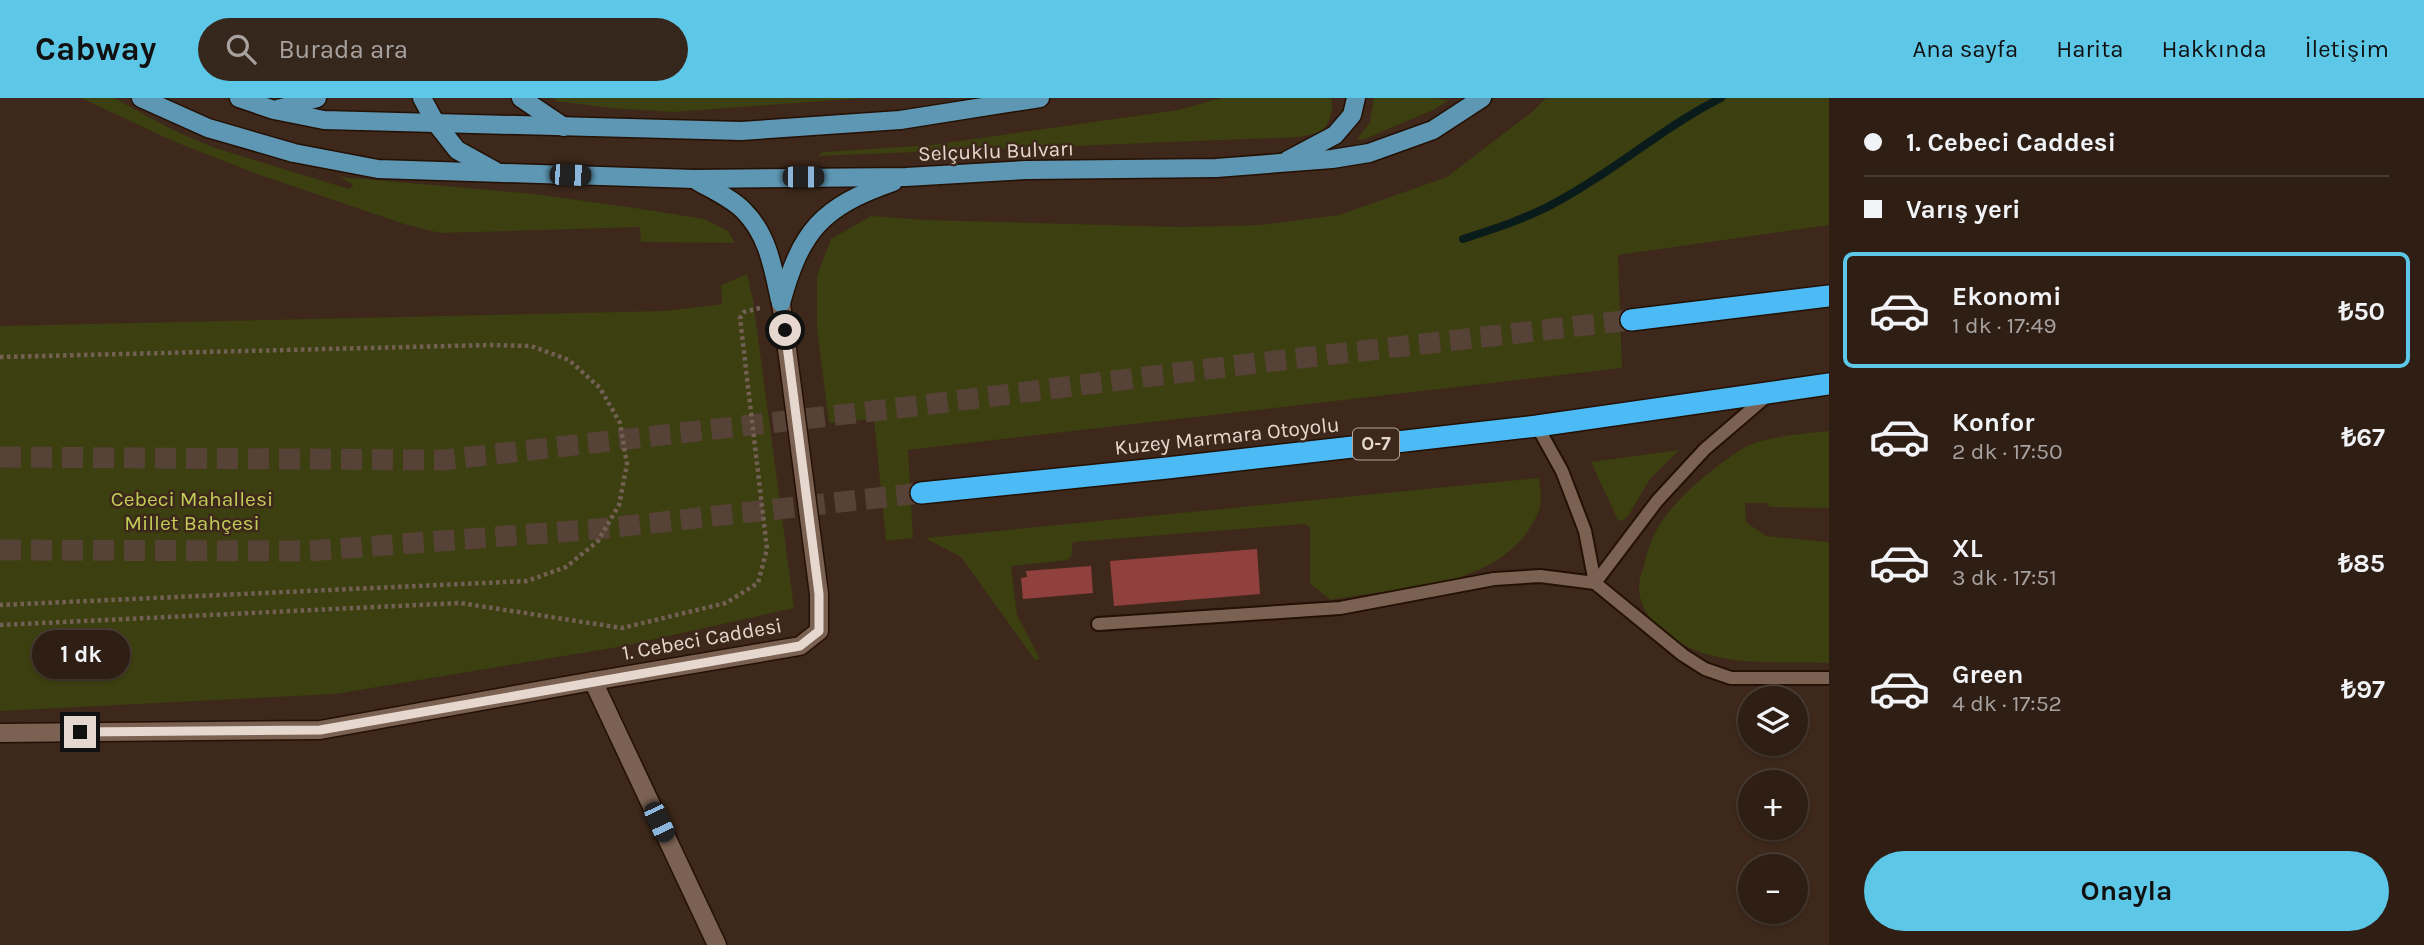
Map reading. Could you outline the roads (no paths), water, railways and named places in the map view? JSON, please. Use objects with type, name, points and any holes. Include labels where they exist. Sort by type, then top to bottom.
[{"type":"highway","points":[[1631,320],[1829,296]]},
{"type":"highway","name":"Kuzey Marmara Otoyolu","points":[[921,493],[1537,426],[1829,384]]},
{"type":"main road","name":"Selçuklu Bulvarı","points":[[141,98],[208,128],[294,153],[378,169],[694,179],[906,177],[1026,170],[1134,170],[1282,164],[1369,153],[1433,130],[1482,98]]},
{"type":"main road","name":"Selçuklu Bulvarı","points":[[239,98],[274,110],[324,120],[741,131],[900,120],[1040,98]]},
{"type":"main road","points":[[274,110],[317,98]]},
{"type":"main road","points":[[422,98],[435,122],[457,150],[498,172]]},
{"type":"main road","points":[[521,98],[564,127]]},
{"type":"main road","points":[[1282,164],[1335,135],[1352,114],[1356,98]]},
{"type":"main road","points":[[781,303],[791,267],[806,240],[830,211],[866,191],[906,177]]},
{"type":"main road","points":[[694,179],[744,209],[762,235],[772,260],[781,303]]},
{"type":"street","name":"1. Cebeci Caddesi","points":[[593,681],[800,646],[819,631],[819,594],[781,303]]},
{"type":"street","points":[[0,733],[320,730],[593,681],[718,945]]},
{"type":"lane","points":[[1595,583],[1657,501],[1705,449],[1771,392]]},
{"type":"lane","points":[[1537,426],[1572,495],[1585,531],[1595,583]]},
{"type":"lane","points":[[1098,624],[1340,608],[1494,579],[1540,576],[1595,583],[1683,655],[1705,669],[1731,678],[1829,678]]},
{"type":"waterway","points":[[1463,239],[1514,222],[1550,205],[1582,187],[1680,121],[1721,98]]},
{"type":"tunnel","points":[[0,457],[443,460],[1631,320]]},
{"type":"tunnel","points":[[0,550],[309,551],[599,529],[921,493]]},
{"type":"park label","name":"Cebeci Mahallesi Millet Bahçesi","points":[[192,511]]}]
